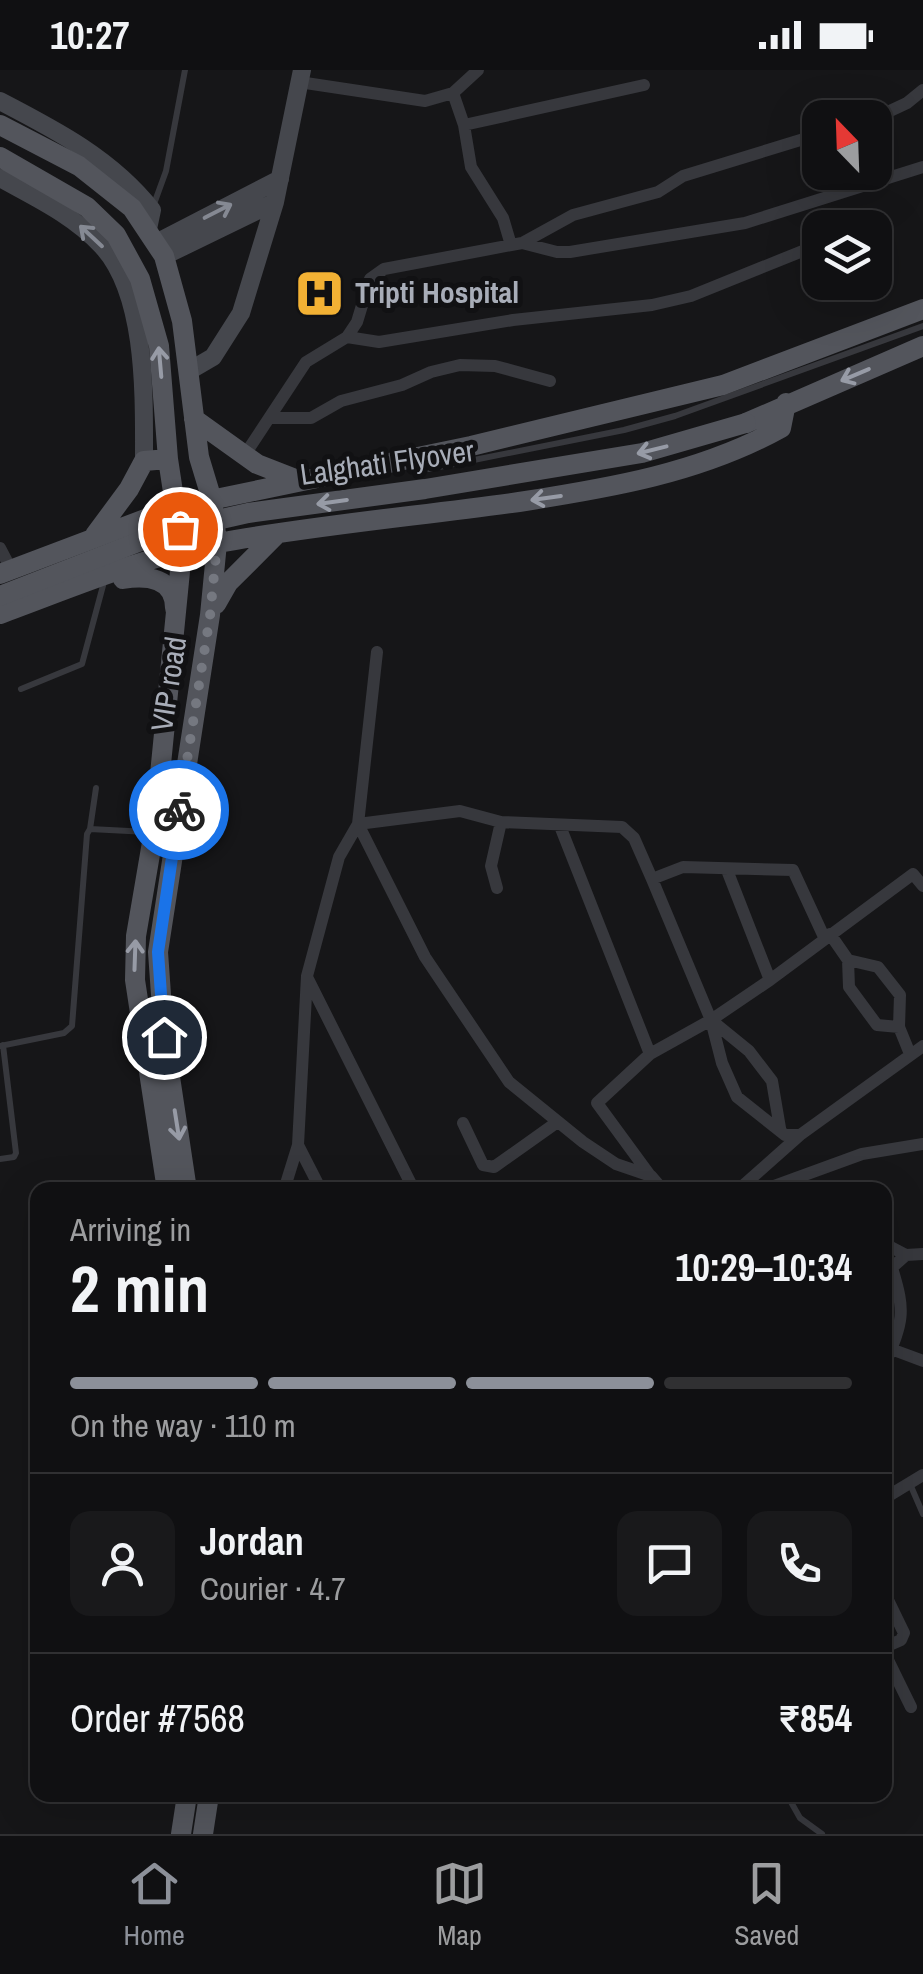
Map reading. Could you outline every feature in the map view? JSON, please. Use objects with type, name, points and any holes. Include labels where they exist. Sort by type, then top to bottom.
[{"type":"main road","points":[[0,125],[101,182],[132,208],[155,235]]},
{"type":"main road","name":"VIP road","points":[[0,157],[87,207],[116,236],[129,254],[151,310],[159,346],[168,460],[182,551],[154,833],[136,936],[134,980],[166,1182]]},
{"type":"main road","name":"VIP road","points":[[155,235],[179,303],[199,457],[212,500],[217,544],[210,616],[158,952],[164,1037],[186,1182]]},
{"type":"main road","points":[[6,572],[177,507],[389,463],[722,385],[923,309]]},
{"type":"main road","name":"Lalghati Flyover","points":[[0,596],[180,528],[248,513],[642,453],[746,423],[923,346]]},
{"type":"main road","points":[[0,614],[182,551],[580,492],[656,476],[729,454],[781,428],[786,403]]},
{"type":"main road","points":[[194,419],[244,456],[298,480]]},
{"type":"main road","points":[[93,537],[130,489],[144,460],[168,460]]},
{"type":"main road","points":[[210,616],[228,583],[277,534]]},
{"type":"main road","points":[[80,584],[147,576],[165,584],[175,600],[173,660]]},
{"type":"main road","points":[[181,1834],[186,1802]]},
{"type":"main road","points":[[204,1834],[209,1802]]},
{"type":"street","points":[[188,372],[213,357],[241,313],[275,202],[300,76],[425,101],[453,93],[478,70]]},
{"type":"street","points":[[464,125],[644,85]]},
{"type":"street","points":[[892,110],[923,90]]},
{"type":"street","points":[[453,93],[464,125],[471,167],[517,244]]},
{"type":"street","points":[[0,101],[93,154],[119,174],[155,235]]},
{"type":"street","points":[[244,456],[306,362],[347,336],[357,322],[370,279],[378,272],[517,244],[573,215],[658,192],[683,176],[802,140]]},
{"type":"street","points":[[517,244],[570,252],[745,224],[923,167]]},
{"type":"street","points":[[0,178],[60,210],[86,231],[116,265],[133,315],[142,374],[144,460]]},
{"type":"street","points":[[155,235],[280,180]]},
{"type":"street","points":[[155,235],[275,202]]},
{"type":"street","points":[[347,336],[379,342],[514,320],[652,305],[691,296],[802,251]]},
{"type":"street","points":[[270,418],[311,418],[340,401],[460,365],[480,364],[550,381]]},
{"type":"street","points":[[0,548],[6,572]]},
{"type":"street","points":[[287,1182],[298,1146],[307,976],[339,857],[358,824],[377,652]]},
{"type":"street","points":[[358,824],[460,811],[501,822],[622,827],[634,838],[652,879],[711,1020],[722,1063],[737,1097],[786,1135],[800,1135]]},
{"type":"street","points":[[498,888],[491,866],[501,822]]},
{"type":"street","points":[[358,824],[426,957],[510,1082],[556,1123],[616,1164],[651,1176]]},
{"type":"street","points":[[560,826],[650,1054]]},
{"type":"street","points":[[652,879],[683,866],[793,870],[827,936],[848,960],[878,967],[900,995],[898,1027],[917,1050],[800,1135],[747,1182]]},
{"type":"street","points":[[727,870],[770,980]]},
{"type":"street","points":[[656,1182],[597,1103],[650,1054],[711,1020],[770,980],[913,874],[923,886]]},
{"type":"street","points":[[848,960],[849,987],[877,1025],[898,1027]]},
{"type":"street","points":[[307,976],[410,1182]]},
{"type":"street","points":[[711,1020],[749,1051],[772,1081],[780,1128]]},
{"type":"street","points":[[462,1123],[483,1164],[494,1167],[556,1123]]},
{"type":"street","points":[[785,1182],[862,1154],[923,1144]]},
{"type":"street","points":[[298,1146],[317,1182]]},
{"type":"street","points":[[892,1248],[906,1255],[923,1254]]},
{"type":"street","points":[[892,1267],[906,1255]]},
{"type":"street","points":[[892,1279],[903,1302],[892,1347]]},
{"type":"street","points":[[892,1349],[923,1361]]},
{"type":"street","points":[[892,1494],[923,1475]]},
{"type":"street","points":[[892,1608],[904,1633],[892,1646]]},
{"type":"street","points":[[892,1666],[911,1708]]},
{"type":"lane","points":[[155,235],[185,70]]},
{"type":"lane","points":[[389,463],[429,469],[624,430],[730,398],[923,326]]},
{"type":"lane","points":[[21,689],[82,664],[104,581]]},
{"type":"lane","points":[[0,1158],[14,1157],[16,1153],[2,1046],[64,1034],[72,1026],[87,834],[96,788]]},
{"type":"lane","points":[[90,829],[154,833]]},
{"type":"lane","points":[[909,1483],[923,1514]]},
{"type":"lane","points":[[791,1802],[800,1818],[822,1834]]},
{"type":"way so far","points":[[179,810],[210,616],[217,544],[182,551],[180,529]]},
{"type":"place","name":"Tripti Hospital","points":[[320,293]]},
{"type":"route","points":[[164,1037],[158,952],[179,810]]}]
